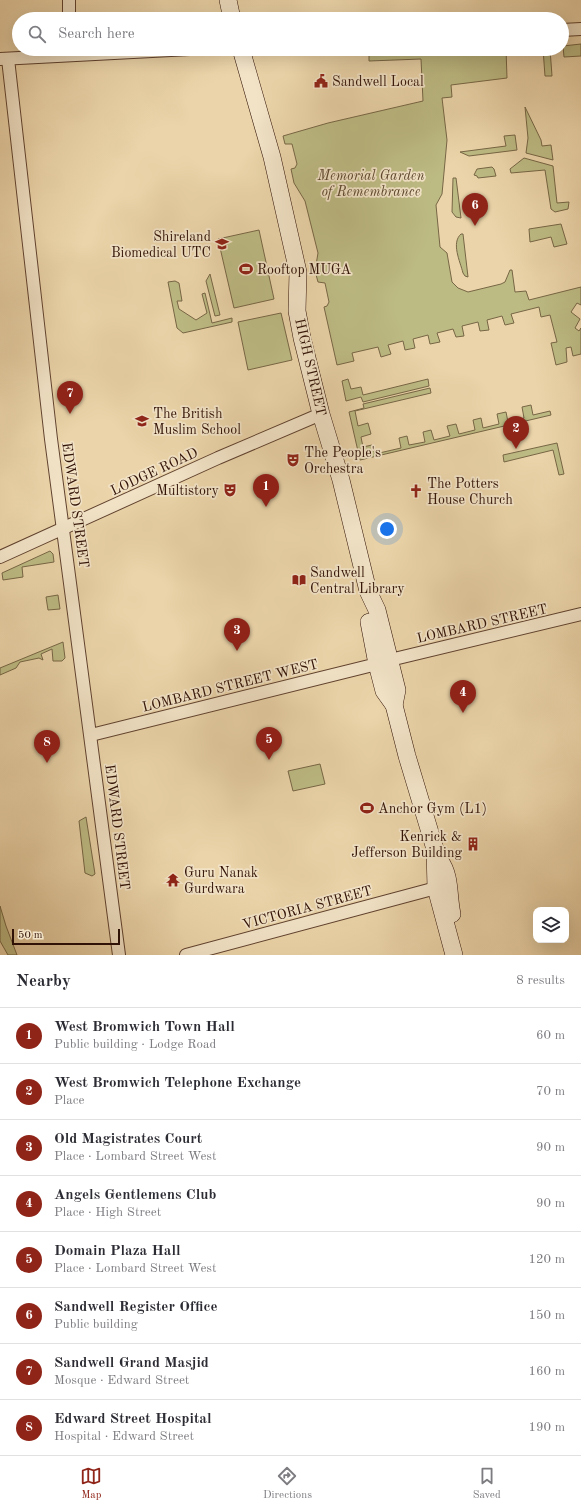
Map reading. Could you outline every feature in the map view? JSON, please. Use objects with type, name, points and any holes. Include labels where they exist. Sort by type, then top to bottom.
[{"type":"street","points":[[68,0],[69,12]]},
{"type":"street","points":[[228,0],[231,12]]},
{"type":"street","points":[[569,30],[581,29]]},
{"type":"street","points":[[4,59],[33,56]]},
{"type":"street","name":"HIGH STREET","points":[[243,56],[272,157],[298,272],[298,311],[302,338],[321,414],[341,480],[368,591],[368,612],[383,662],[384,691],[394,705],[407,756],[437,856],[436,888],[454,955]]},
{"type":"street","name":"EDWARD STREET","points":[[4,59],[51,439],[119,955]]},
{"type":"street","name":"LODGE ROAD","points":[[0,557],[218,458],[321,414]]},
{"type":"street","name":"LOMBARD STREET","points":[[383,662],[581,614]]},
{"type":"street","name":"LOMBARD STREET WEST","points":[[91,735],[383,662]]},
{"type":"street","points":[[437,856],[443,865],[450,886],[449,902],[462,955]]},
{"type":"street","name":"VICTORIA STREET","points":[[186,955],[436,888]]},
{"type":"green space","points":[[581,44],[581,56],[564,57],[569,56],[569,45]]},
{"type":"green space","name":"Memorial Garden of Remembrance","points":[[369,56],[506,56],[507,78],[451,85],[452,97],[442,98],[447,140],[442,194],[436,205],[440,247],[447,253],[452,282],[458,288],[468,292],[505,282],[510,270],[512,270],[515,292],[526,291],[529,300],[581,287],[581,305],[577,303],[571,312],[580,319],[575,328],[579,331],[581,328],[581,354],[573,356],[571,347],[566,348],[567,362],[556,365],[551,343],[557,342],[550,315],[541,317],[539,307],[511,314],[514,323],[505,325],[502,316],[487,320],[489,330],[480,331],[478,322],[462,326],[464,336],[456,337],[453,329],[437,333],[440,342],[430,344],[428,335],[413,339],[415,348],[405,350],[403,341],[388,345],[391,354],[381,357],[378,347],[352,353],[354,361],[337,365],[324,307],[327,306],[329,302],[325,283],[318,282],[315,271],[318,253],[305,201],[294,183],[291,169],[295,168],[297,164],[292,144],[285,144],[283,136],[328,123],[423,101],[421,59],[369,61]]},
{"type":"green space","points":[[544,56],[551,56],[552,76],[545,76]]},
{"type":"green space","points":[[525,107],[541,140],[542,146],[551,145],[553,160],[526,153],[528,138]]},
{"type":"green space","points":[[515,135],[517,150],[469,156],[460,152],[506,146],[504,136]]},
{"type":"green space","points":[[524,158],[553,166],[557,203],[569,202],[568,209],[555,212],[551,209],[545,170],[511,173],[510,169]]},
{"type":"green space","points":[[492,167],[496,176],[478,178],[474,175],[477,169]]},
{"type":"green space","points":[[453,178],[456,178],[461,218],[456,217],[452,212]]},
{"type":"green space","points":[[561,224],[567,244],[554,247],[551,237],[530,242],[529,229]]},
{"type":"green space","name":"Rooftop MUGA","points":[[259,230],[274,299],[234,308],[218,239]]},
{"type":"green space","points":[[461,234],[463,234],[468,277],[463,273],[456,247],[458,238]]},
{"type":"green space","points":[[210,274],[220,315],[215,316],[206,281]]},
{"type":"green space","points":[[175,281],[179,283],[182,301],[177,301],[179,309],[196,320],[207,313],[202,294],[205,293],[212,323],[232,318],[232,322],[183,333],[177,328],[168,282]]},
{"type":"green space","points":[[281,313],[292,360],[248,370],[238,322]]},
{"type":"green space","points":[[348,379],[351,389],[361,387],[363,395],[428,379],[429,386],[363,402],[361,397],[346,401],[342,381]]},
{"type":"green space","points":[[430,388],[431,393],[355,411],[358,426],[368,423],[371,434],[361,437],[363,447],[372,445],[375,454],[401,448],[399,438],[407,436],[409,445],[425,442],[423,432],[431,430],[434,440],[450,436],[447,426],[456,424],[459,434],[475,430],[473,420],[481,418],[483,428],[499,424],[497,414],[506,412],[508,422],[524,418],[522,407],[531,405],[533,415],[550,411],[551,415],[360,460],[349,412],[364,408],[363,404]]},
{"type":"green space","points":[[557,443],[564,474],[559,475],[553,450],[504,462],[503,455]]},
{"type":"green space","points":[[50,551],[53,554],[54,562],[22,567],[23,577],[3,580],[2,573]]},
{"type":"green space","points":[[58,595],[60,609],[48,610],[46,597]]},
{"type":"green space","points":[[63,642],[65,658],[62,661],[53,661],[52,649],[41,654],[43,660],[39,658],[20,662],[16,668],[0,675],[0,668]]},
{"type":"green space","points":[[320,764],[325,784],[293,791],[288,771]]},
{"type":"green space","points":[[86,817],[95,874],[92,876],[85,873],[79,821]]},
{"type":"green space","points":[[0,906],[17,955],[8,955],[0,941]]},
{"type":"place","name":"Sandwell Local","points":[[321,81]]},
{"type":"place","name":"Sandwell Register Office","points":[[475,226]]},
{"type":"place","name":"Shireland Biomedical UTC","points":[[222,244]]},
{"type":"place","name":"Rooftop MUGA","points":[[246,269]]},
{"type":"place","name":"Sandwell Grand Masjid","points":[[70,414]]},
{"type":"place","name":"The British Muslim School","points":[[142,421]]},
{"type":"place","name":"West Bromwich Telephone Exchange","points":[[516,449]]},
{"type":"place","name":"The People's Orchestra","points":[[293,460]]},
{"type":"place","name":"Multistory","points":[[230,490]]},
{"type":"place","name":"The Potters House Church","points":[[416,491]]},
{"type":"place","name":"West Bromwich Town Hall","points":[[266,507]]},
{"type":"place","name":"Sandwell Central Library","points":[[299,580]]},
{"type":"place","name":"Old Magistrates Court","points":[[237,651]]},
{"type":"place","name":"Angels Gentlemens Club","points":[[463,713]]},
{"type":"place","name":"Domain Plaza Hall","points":[[269,760]]},
{"type":"place","name":"Edward Street Hospital","points":[[47,763]]},
{"type":"place","name":"Anchor Gym (L1)","points":[[367,808]]},
{"type":"place","name":"Kenrick & Jefferson Building","points":[[473,844]]},
{"type":"place","name":"Guru Nanak Gurdwara","points":[[173,880]]}]
